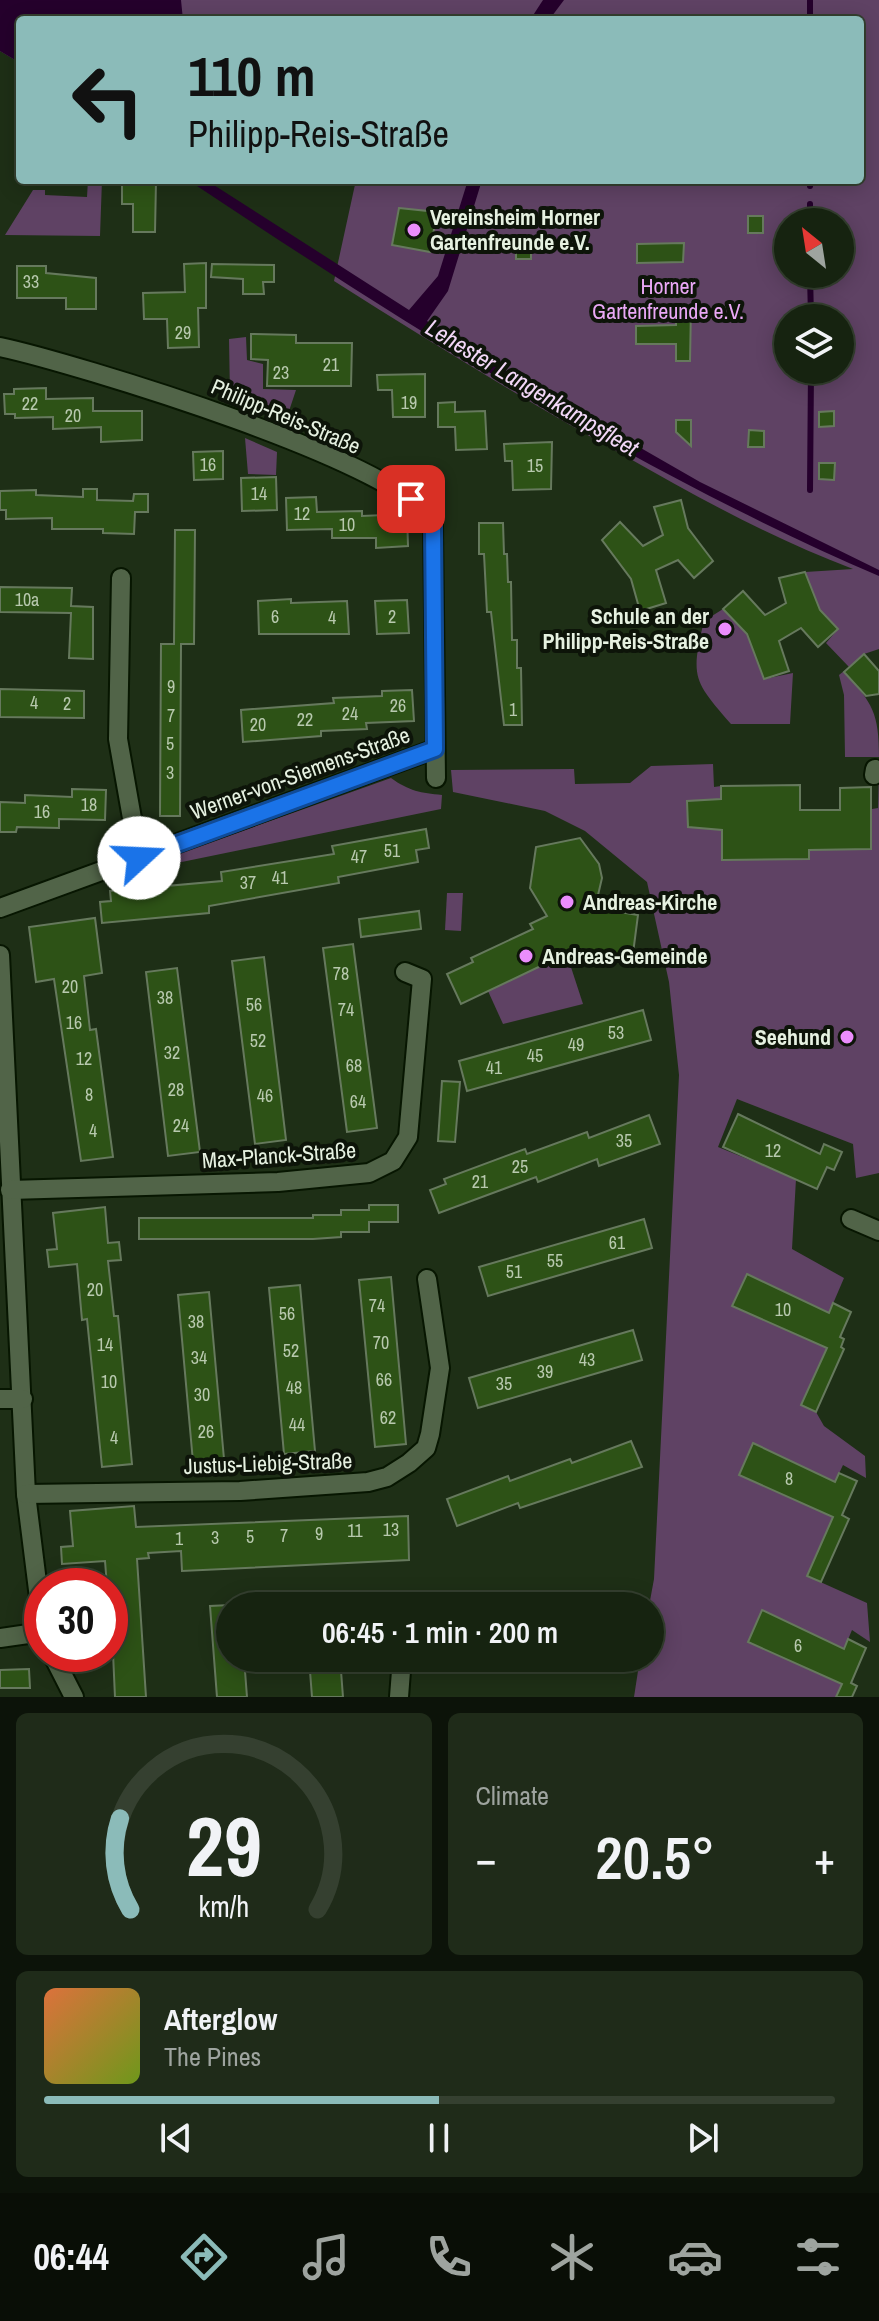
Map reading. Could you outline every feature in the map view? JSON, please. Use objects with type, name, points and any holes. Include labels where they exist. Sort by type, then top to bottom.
[{"type":"street","name":"Philipp-Reis-Straße","points":[[0,347],[162,392],[240,421],[312,449],[411,499],[427,512],[433,525],[436,778]]},
{"type":"street","points":[[121,578],[118,739],[126,800],[139,858]]},
{"type":"street","name":"Werner-von-Siemens-Straße","points":[[0,908],[435,749]]},
{"type":"street","points":[[0,955],[4,1159],[10,1190],[26,1494],[35,1568]]},
{"type":"street","name":"Max-Planck-Straße","points":[[10,1190],[278,1182],[369,1173],[393,1161],[408,1137],[422,979],[405,972]]},
{"type":"street","points":[[851,1219],[879,1231]]},
{"type":"street","name":"Justus-Liebig-Straße","points":[[26,1494],[240,1491],[356,1484],[387,1477],[426,1448],[430,1434],[440,1368],[427,1279]]},
{"type":"street","points":[[0,1399],[23,1399]]},
{"type":"street","points":[[0,1638],[24,1635]]},
{"type":"street","points":[[61,1672],[74,1697]]},
{"type":"street","points":[[399,1697],[401,1672]]},
{"type":"green space","name":"Horner Gartenfreunde e.V.","points":[[0,0],[879,0],[879,649],[864,654],[844,672],[862,692],[876,719],[879,757],[845,757],[844,695],[839,675],[849,667],[826,643],[838,629],[820,610],[805,572],[853,569],[765,531],[681,487],[515,393],[334,281],[355,184],[864,184],[864,16],[16,16],[16,61],[0,51]]},
{"type":"green space","points":[[88,184],[102,184],[100,236],[5,235],[33,190],[45,190],[45,195],[87,197]]},
{"type":"green space","points":[[246,337],[247,360],[263,364],[263,389],[296,390],[288,414],[230,396],[229,339]]},
{"type":"green space","points":[[245,438],[277,452],[276,475],[248,474]]},
{"type":"green space","points":[[723,609],[747,634],[764,679],[793,673],[790,724],[731,724],[703,688],[698,678],[697,655],[704,621]]},
{"type":"green space","points":[[713,764],[714,787],[721,786],[722,860],[809,844],[821,850],[871,849],[872,809],[878,808],[879,771],[879,1173],[856,1178],[853,1144],[737,1099],[718,1147],[796,1179],[792,1249],[844,1278],[829,1313],[747,1274],[732,1305],[827,1348],[801,1405],[816,1412],[824,1426],[865,1456],[866,1478],[843,1465],[835,1482],[753,1443],[739,1475],[833,1517],[807,1576],[867,1603],[870,1642],[852,1630],[844,1649],[762,1612],[748,1642],[842,1684],[836,1697],[634,1697],[638,1672],[664,1672],[664,1592],[652,1592],[679,1075],[669,982],[647,882],[585,831],[545,811],[453,792],[451,770],[574,769],[575,784],[630,783],[651,766]]},
{"type":"green space","points":[[391,778],[415,791],[442,795],[441,809],[172,864],[169,857]]},
{"type":"green space","points":[[447,893],[463,893],[461,931],[445,930]]},
{"type":"green space","points":[[568,958],[583,1004],[503,1024],[488,991],[549,962]]},
{"type":"water","points":[[0,0],[181,0],[183,16],[16,16],[16,61],[0,51]]},
{"type":"water","points":[[543,0],[564,0],[552,16],[533,16]]},
{"type":"water","name":"Lehester Langenkampsfleet","points":[[194,184],[212,184],[409,310],[438,276],[467,184],[481,184],[448,291],[427,321],[484,358],[700,482],[879,570],[879,576],[788,535],[611,443],[355,289]]},
{"type":"building","points":[[122,184],[156,184],[155,232],[133,232],[133,204],[122,204]]},
{"type":"building","name":"Vereinsheim Horner Gartenfreunde e.V.","points":[[399,208],[437,212],[430,252],[392,245]]},
{"type":"building","points":[[748,216],[763,216],[763,233],[748,233]]},
{"type":"building","points":[[684,243],[683,262],[637,263],[637,244]]},
{"type":"building","points":[[516,244],[531,244],[531,259],[516,259]]},
{"type":"building","points":[[206,263],[206,308],[198,308],[199,347],[168,348],[167,319],[144,319],[143,293],[185,292],[184,264]]},
{"type":"building","points":[[212,264],[274,265],[274,282],[263,282],[264,294],[243,294],[243,279],[211,277]]},
{"type":"building","points":[[17,266],[46,266],[46,273],[96,278],[96,309],[66,309],[66,298],[17,298]]},
{"type":"building","points":[[676,307],[691,307],[690,361],[676,361],[676,344],[636,344],[636,326],[676,325]]},
{"type":"building","points":[[251,334],[296,335],[296,343],[352,343],[351,386],[267,386],[268,360],[251,359]]},
{"type":"building","points":[[425,374],[425,417],[393,417],[392,390],[378,390],[377,375]]},
{"type":"building","points":[[46,388],[46,399],[93,398],[93,411],[142,411],[142,440],[101,442],[101,427],[53,429],[53,417],[15,418],[15,414],[5,414],[4,394],[14,394],[14,389]]},
{"type":"building","points":[[455,402],[455,412],[485,411],[487,449],[456,450],[455,427],[438,427],[438,403]]},
{"type":"building","points":[[834,411],[834,426],[819,427],[819,412]]},
{"type":"building","points":[[676,420],[691,420],[691,446],[676,432]]},
{"type":"building","points":[[749,430],[764,431],[764,447],[748,447]]},
{"type":"building","points":[[552,442],[551,489],[513,490],[512,461],[505,461],[504,444]]},
{"type":"building","points":[[223,451],[223,479],[194,480],[193,452]]},
{"type":"building","points":[[819,463],[835,463],[834,480],[819,479]]},
{"type":"building","points":[[276,477],[277,510],[242,511],[241,478]]},
{"type":"building","points":[[83,489],[97,489],[97,500],[133,501],[134,494],[148,494],[148,512],[135,512],[134,534],[103,533],[103,529],[52,529],[52,518],[6,519],[6,510],[0,510],[0,491],[36,490],[36,495],[83,497]]},
{"type":"building","points":[[316,497],[317,512],[362,511],[362,516],[407,514],[408,546],[376,548],[376,538],[332,538],[332,529],[287,530],[286,498]]},
{"type":"building","points":[[681,500],[688,528],[713,561],[694,578],[678,560],[656,570],[666,603],[640,611],[631,579],[602,540],[620,522],[643,546],[663,535],[654,507]]},
{"type":"building","points":[[479,523],[503,523],[504,554],[507,554],[508,582],[511,582],[512,640],[517,640],[517,668],[521,668],[522,725],[504,725],[491,612],[487,612],[484,554],[479,554]]},
{"type":"building","points":[[175,530],[195,530],[194,644],[181,644],[180,816],[160,816],[161,644],[174,644]]},
{"type":"building","points":[[805,572],[820,610],[838,629],[818,647],[801,628],[779,641],[789,671],[764,679],[747,634],[723,609],[743,591],[765,615],[786,603],[779,578]]},
{"type":"building","points":[[0,587],[72,588],[71,606],[93,607],[93,659],[69,658],[71,613],[0,612]]},
{"type":"building","points":[[291,599],[291,603],[347,601],[349,634],[259,634],[258,601]]},
{"type":"building","points":[[407,600],[409,633],[377,634],[375,601]]},
{"type":"building","points":[[864,654],[879,671],[879,694],[866,696],[844,672]]},
{"type":"building","points":[[0,689],[84,691],[84,718],[0,717]]},
{"type":"building","points":[[412,690],[414,721],[366,723],[367,729],[321,731],[321,736],[243,742],[241,710],[334,703],[333,698],[382,696],[382,691]]},
{"type":"building","points":[[800,785],[800,810],[840,810],[840,788],[871,787],[871,849],[809,850],[809,859],[722,860],[722,830],[688,827],[687,801],[721,799],[721,786]]},
{"type":"building","points":[[72,789],[106,790],[105,820],[59,819],[59,828],[17,827],[16,832],[0,832],[0,802],[25,803],[25,795],[72,797]]},
{"type":"building","points":[[426,829],[429,848],[416,850],[418,862],[338,877],[339,883],[209,906],[209,913],[102,923],[100,902],[111,901],[110,891],[222,881],[221,872],[334,854],[332,846]]},
{"type":"building","points":[[580,838],[599,864],[602,878],[595,908],[638,915],[632,961],[587,954],[549,962],[461,1004],[447,974],[473,962],[471,958],[533,929],[530,924],[547,916],[530,888],[536,847]]},
{"type":"building","points":[[419,911],[421,929],[361,937],[359,919]]},
{"type":"building","points":[[95,918],[102,973],[84,976],[90,1030],[96,1029],[113,1157],[81,1161],[54,979],[36,982],[29,927]]},
{"type":"building","points":[[353,944],[377,1128],[347,1132],[323,948]]},
{"type":"building","points":[[264,957],[286,1140],[255,1144],[232,961]]},
{"type":"building","points":[[177,968],[200,1152],[168,1156],[146,972]]},
{"type":"building","points":[[643,1010],[651,1040],[467,1091],[459,1061]]},
{"type":"building","points":[[442,1081],[460,1082],[455,1142],[438,1141]]},
{"type":"building","points":[[738,1114],[820,1154],[824,1144],[842,1152],[834,1170],[827,1167],[817,1189],[723,1147]]},
{"type":"building","points":[[649,1115],[660,1144],[599,1166],[597,1159],[538,1182],[536,1177],[439,1213],[430,1190],[446,1184],[444,1179],[525,1149],[527,1154],[587,1132],[589,1138]]},
{"type":"building","points":[[369,1205],[398,1205],[398,1222],[369,1222],[369,1232],[341,1232],[341,1237],[313,1239],[139,1239],[139,1218],[313,1218],[313,1215],[341,1215],[341,1210],[369,1210]]},
{"type":"building","points":[[105,1207],[108,1243],[119,1242],[121,1260],[108,1261],[114,1316],[118,1316],[132,1464],[102,1467],[87,1319],[82,1320],[77,1264],[49,1267],[47,1250],[57,1249],[53,1213]]},
{"type":"building","points":[[644,1219],[652,1248],[488,1296],[479,1267]]},
{"type":"building","points":[[747,1274],[829,1313],[833,1303],[851,1312],[840,1337],[844,1339],[841,1347],[844,1349],[816,1412],[801,1405],[827,1348],[732,1306]]},
{"type":"building","points":[[391,1277],[406,1444],[375,1447],[359,1280]]},
{"type":"building","points":[[300,1285],[315,1451],[284,1454],[269,1288]]},
{"type":"building","points":[[209,1292],[224,1459],[193,1462],[178,1295]]},
{"type":"building","points":[[633,1330],[642,1360],[478,1408],[469,1378]]},
{"type":"building","points":[[631,1441],[642,1467],[520,1508],[518,1503],[457,1526],[447,1499],[508,1476],[510,1481]]},
{"type":"building","points":[[753,1443],[835,1482],[839,1473],[857,1481],[842,1515],[849,1519],[821,1582],[807,1576],[833,1517],[739,1475]]},
{"type":"building","points":[[134,1506],[136,1527],[408,1516],[409,1560],[182,1571],[181,1551],[148,1553],[149,1558],[137,1559],[146,1697],[115,1697],[114,1672],[128,1672],[128,1568],[106,1568],[105,1561],[62,1564],[61,1547],[73,1546],[70,1511]]},
{"type":"building","points":[[210,1606],[216,1606],[216,1672],[245,1672],[247,1697],[217,1697]]},
{"type":"building","points":[[762,1610],[844,1649],[848,1639],[866,1648],[851,1683],[857,1686],[852,1697],[836,1697],[842,1684],[748,1642]]},
{"type":"building","points":[[24,1669],[24,1672],[29,1672],[30,1688],[0,1688],[0,1670]]},
{"type":"building","points":[[310,1672],[341,1672],[343,1697],[312,1697]]},
{"type":"waterway","points":[[810,0],[810,16]]},
{"type":"waterway","points":[[810,288],[811,304]]},
{"type":"waterway","points":[[810,490],[811,384]]},
{"type":"place","name":"Vereinsheim Horner Gartenfreunde e.V.","points":[[414,230]]},
{"type":"place","name":"Schule an der Philipp-Reis-Straße","points":[[725,629]]},
{"type":"place","name":"Andreas-Kirche","points":[[567,902]]},
{"type":"place","name":"Andreas-Gemeinde","points":[[526,956]]},
{"type":"place","name":"Seehund","points":[[847,1037]]},
{"type":"route","points":[[139,858],[435,749],[433,525],[427,512],[411,499]]}]
